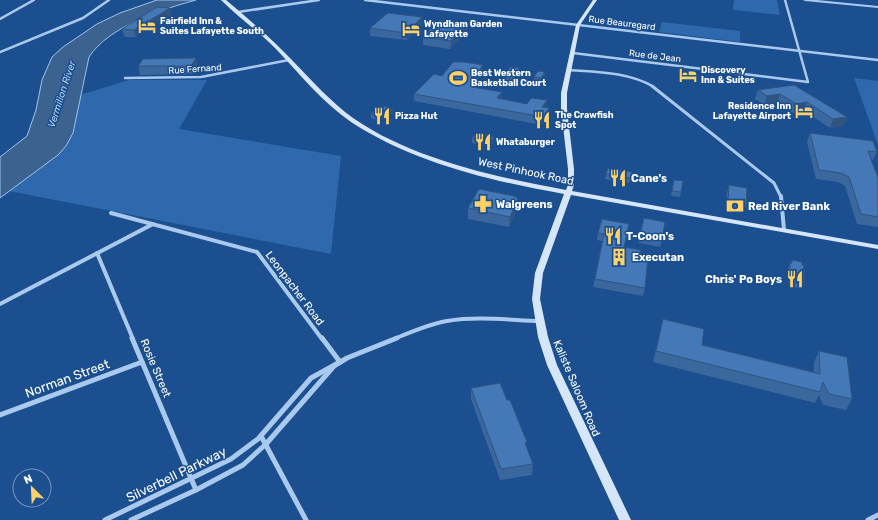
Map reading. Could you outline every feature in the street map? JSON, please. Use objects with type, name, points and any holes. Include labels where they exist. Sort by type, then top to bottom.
[{"type":"main road","name":"West Pinhook Road","points":[[223,0],[238,12],[289,60],[321,94],[345,115],[362,127],[392,142],[436,160],[465,169],[569,192],[878,247]]},
{"type":"main road","points":[[578,25],[595,0]]},
{"type":"main road","name":"Kaliste Saloom Road","points":[[578,25],[564,102],[571,169],[569,192],[539,273],[536,300],[539,321],[547,351],[559,380],[625,520]]},
{"type":"street","points":[[0,19],[34,0]]},
{"type":"street","points":[[0,52],[83,18],[109,0]]},
{"type":"street","points":[[238,12],[319,0]]},
{"type":"street","name":"Rue Beauregard","points":[[365,0],[878,60]]},
{"type":"street","points":[[785,0],[799,51]]},
{"type":"street","points":[[805,0],[878,6]]},
{"type":"street","points":[[826,0],[878,6]]},
{"type":"street","name":"Rue de Jean","points":[[572,52],[808,82],[799,51]]},
{"type":"street","name":"Rue Fernand","points":[[124,78],[201,77],[289,60]]},
{"type":"street","points":[[569,70],[632,79],[658,88],[774,183],[781,196],[784,230]]},
{"type":"street","name":"Leonpacher Road","points":[[111,213],[247,248],[257,252],[340,362]]},
{"type":"street","points":[[0,304],[153,224]]},
{"type":"street","name":"Rosie Street","points":[[97,253],[196,490]]},
{"type":"street","name":"Silverbell Parkway","points":[[105,520],[192,480],[232,459],[261,436],[307,382],[319,373],[340,362],[418,329],[446,321],[472,319],[539,321]]},
{"type":"street","name":"Norman Street","points":[[0,415],[142,362]]},
{"type":"street","name":"Silverbell Parkway","points":[[131,520],[196,490],[243,465],[266,444],[312,390],[340,362]]},
{"type":"street","points":[[261,436],[306,520]]},
{"type":"street","points":[[868,520],[878,515]]},
{"type":"shaded area","points":[[734,0],[777,0],[780,15],[733,10]]},
{"type":"shaded area","points":[[662,22],[740,31],[740,42],[659,32]]},
{"type":"shaded area","points":[[854,78],[878,81],[878,145]]},
{"type":"shaded area","points":[[129,80],[207,80],[179,129],[341,156],[331,254],[9,191],[58,155],[73,133],[80,95]]},
{"type":"water","name":"Vermilion River","points":[[157,0],[196,0],[168,8],[138,20],[110,36],[98,46],[89,57],[73,133],[66,146],[58,155],[0,198],[0,157],[27,136],[36,110],[42,80],[52,57],[63,47],[97,24],[120,13]]},
{"type":"building","points":[[157,7],[170,8],[134,30],[122,29]]},
{"type":"building","points":[[388,13],[422,17],[406,33],[370,28]]},
{"type":"building","points":[[439,20],[467,23],[451,41],[423,37]]},
{"type":"building","points":[[196,58],[191,66],[138,66],[143,59]]},
{"type":"building","points":[[453,62],[483,65],[471,81],[477,82],[472,87],[502,92],[497,98],[527,104],[531,98],[547,100],[542,107],[549,108],[543,117],[414,94],[434,74],[442,76]]},
{"type":"building","points":[[510,67],[519,68],[515,75],[506,74]]},
{"type":"building","points":[[538,71],[545,72],[541,78],[534,77]]},
{"type":"building","points":[[794,85],[847,117],[833,119],[807,102],[796,104],[780,94],[767,96],[758,90]]},
{"type":"building","points":[[386,106],[393,110],[378,117],[371,113]]},
{"type":"building","points":[[476,133],[494,137],[491,142],[472,138]]},
{"type":"building","points":[[810,133],[873,141],[877,152],[868,151],[878,178],[878,217],[861,214],[849,177],[841,173],[819,170]]},
{"type":"building","points":[[608,168],[632,172],[630,178],[606,174]]},
{"type":"building","points":[[674,180],[683,181],[681,192],[672,191]]},
{"type":"building","points":[[729,185],[747,188],[746,205],[728,201]]},
{"type":"building","points":[[479,189],[514,196],[518,199],[510,217],[468,208]]},
{"type":"building","points":[[644,218],[665,222],[662,239],[640,235]]},
{"type":"building","points":[[602,219],[629,224],[624,247],[641,250],[640,256],[648,257],[645,288],[595,279],[604,234],[598,233]]},
{"type":"building","name":"Chris' Po Boys","points":[[792,260],[802,262],[802,265],[804,266],[804,284],[790,281],[790,263],[792,263]]},
{"type":"building","points":[[663,319],[704,329],[702,345],[820,374],[819,351],[847,357],[852,399],[829,394],[823,382],[820,392],[656,351]]},
{"type":"building","points":[[500,383],[507,400],[510,400],[527,442],[525,443],[533,464],[501,469],[471,388]]},
{"type":"place","name":"Fairfield Inn & Suites Lafayette South","points":[[147,26]]},
{"type":"place","name":"Wyndham Garden Lafayette","points":[[411,29]]},
{"type":"place","name":"Discovery Inn & Suites","points":[[688,75]]},
{"type":"place","name":"Best Western Basketball Court","points":[[458,78]]},
{"type":"place","name":"Residence Inn Lafayette Airport","points":[[804,111]]},
{"type":"place","name":"Pizza Hut","points":[[382,116]]},
{"type":"place","name":"The Crawfish Spot","points":[[542,120]]},
{"type":"place","name":"Whataburger","points":[[483,142]]},
{"type":"place","name":"Cane's","points":[[618,178]]},
{"type":"place","name":"Walgreens","points":[[483,204]]},
{"type":"place","name":"Red River Bank","points":[[735,206]]},
{"type":"place","name":"T-Coon's","points":[[613,236]]},
{"type":"place","name":"Executan","points":[[619,257]]},
{"type":"place","name":"Chris' Po Boys","points":[[795,279]]}]
